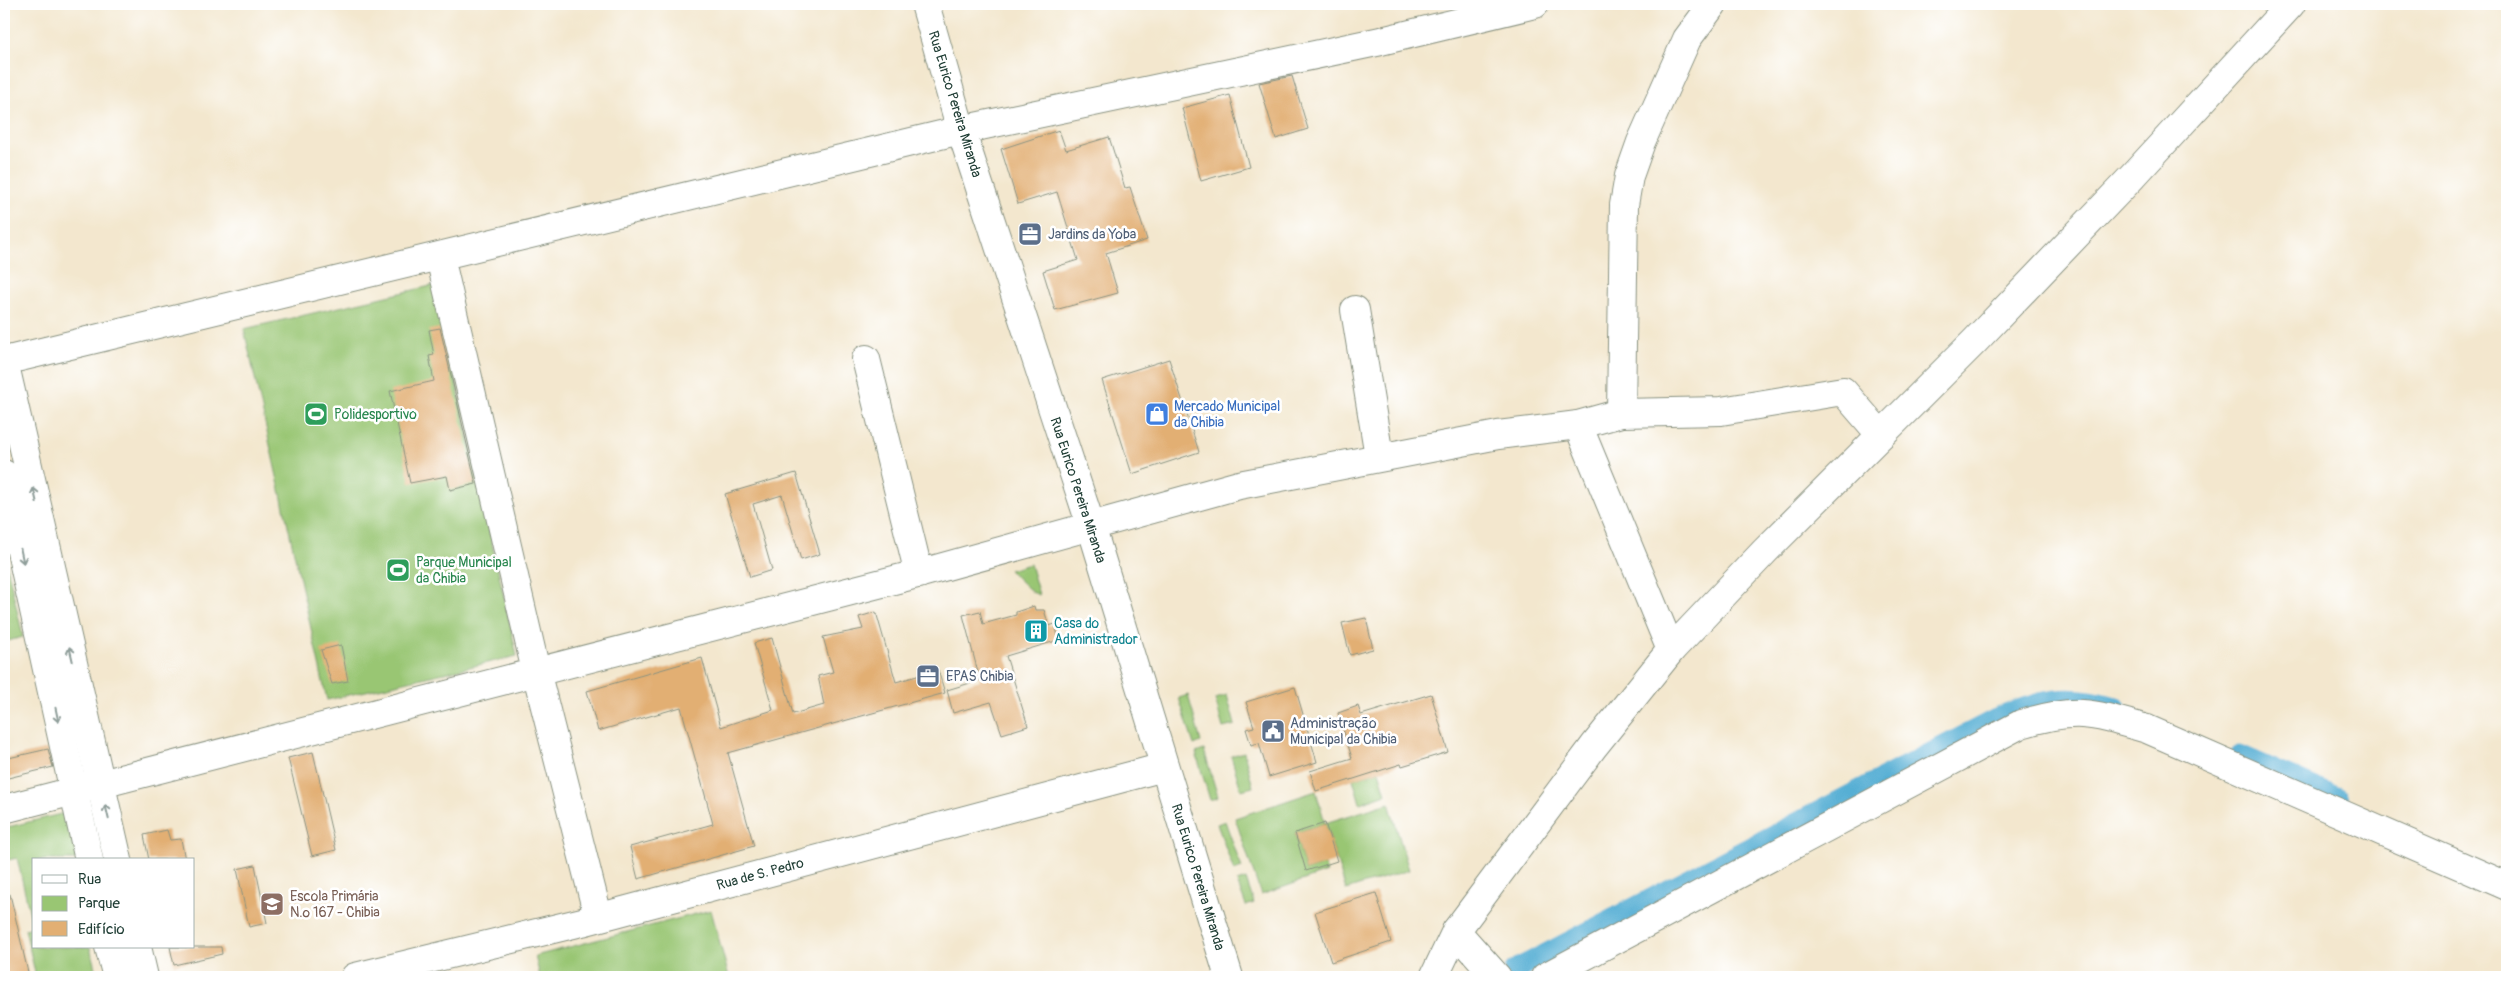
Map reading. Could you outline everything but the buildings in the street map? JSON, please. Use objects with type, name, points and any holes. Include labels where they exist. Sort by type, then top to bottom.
[{"type":"street","name":"Rua Eurico Pereira Miranda","points":[[925,4],[961,130],[1091,526],[1229,977]]},
{"type":"street","points":[[118,858],[4,361],[961,130],[1381,41],[1535,4]]},
{"type":"street","points":[[1621,414],[1624,206],[1629,176],[1641,142],[1687,38],[1713,4]]},
{"type":"street","points":[[1434,977],[1456,931],[1594,746],[1671,650],[2126,183],[2291,4]]},
{"type":"street","points":[[440,257],[536,671],[598,916]]},
{"type":"street","points":[[1355,310],[1379,456]]},
{"type":"street","points":[[866,359],[919,574]]},
{"type":"street","points":[[4,809],[919,574],[1207,492],[1379,456],[1498,435],[1578,425],[1621,414],[1721,411],[1843,391],[1881,435]]},
{"type":"street","points":[[1578,425],[1671,650]]},
{"type":"street","points":[[4,474],[89,858]]},
{"type":"street","points":[[1545,977],[2021,724],[2051,715],[2077,712],[2099,715],[2147,729],[2507,886]]},
{"type":"street","name":"Rua de S. Pedro","points":[[355,977],[598,916],[1164,767]]},
{"type":"street","points":[[1456,931],[1496,977]]},
{"type":"street","points":[[109,948],[116,977]]},
{"type":"street","points":[[137,948],[144,977]]},
{"type":"green space","name":"Parque Municipal da Chibia","points":[[435,285],[517,656],[327,700],[244,329]]},
{"type":"green space","points":[[4,552],[23,637],[4,642]]},
{"type":"green space","points":[[1030,564],[1039,595],[1032,592],[1009,570]]},
{"type":"green space","points":[[1188,695],[1201,742],[1194,745],[1179,698]]},
{"type":"green space","points":[[1227,695],[1235,725],[1223,728],[1215,699]]},
{"type":"green space","points":[[1204,750],[1218,797],[1210,800],[1196,753]]},
{"type":"green space","points":[[1244,752],[1253,787],[1241,790],[1231,756]]},
{"type":"green space","points":[[1379,771],[1386,794],[1360,803],[1353,779]]},
{"type":"green space","points":[[1316,791],[1325,823],[1295,833],[1306,871],[1324,865],[1327,872],[1261,895],[1235,818]]},
{"type":"green space","points":[[1389,803],[1409,870],[1346,890],[1325,823]]},
{"type":"green space","points":[[69,812],[80,858],[32,858],[32,923],[17,858],[4,861],[4,828]]},
{"type":"green space","points":[[1225,821],[1242,868],[1234,871],[1217,824]]},
{"type":"green space","points":[[1246,879],[1254,903],[1246,906],[1237,882]]},
{"type":"green space","points":[[711,910],[729,977],[540,977],[535,956]]},
{"type":"green space","points":[[32,927],[32,948],[90,948],[97,977],[36,977],[25,929]]},
{"type":"waterway","points":[[1515,970],[1994,720],[2026,707],[2053,700],[2082,700],[2116,707]]},
{"type":"waterway","points":[[2240,755],[2338,798]]},
{"type":"place","name":"Jardins da Yoba","points":[[1030,234]]},
{"type":"place","name":"Polidesportivo","points":[[316,414]]},
{"type":"place","name":"Mercado Municipal da Chibia","points":[[1157,414]]},
{"type":"place","name":"Parque Municipal da Chibia","points":[[398,570]]},
{"type":"place","name":"Casa do Administrador","points":[[1036,631]]},
{"type":"place","name":"EPAS Chibia","points":[[928,676]]},
{"type":"place","name":"Administração Municipal da Chibia","points":[[1273,731]]},
{"type":"place","name":"Escola Primária N.º 167 - Chibia","points":[[272,904]]}]
